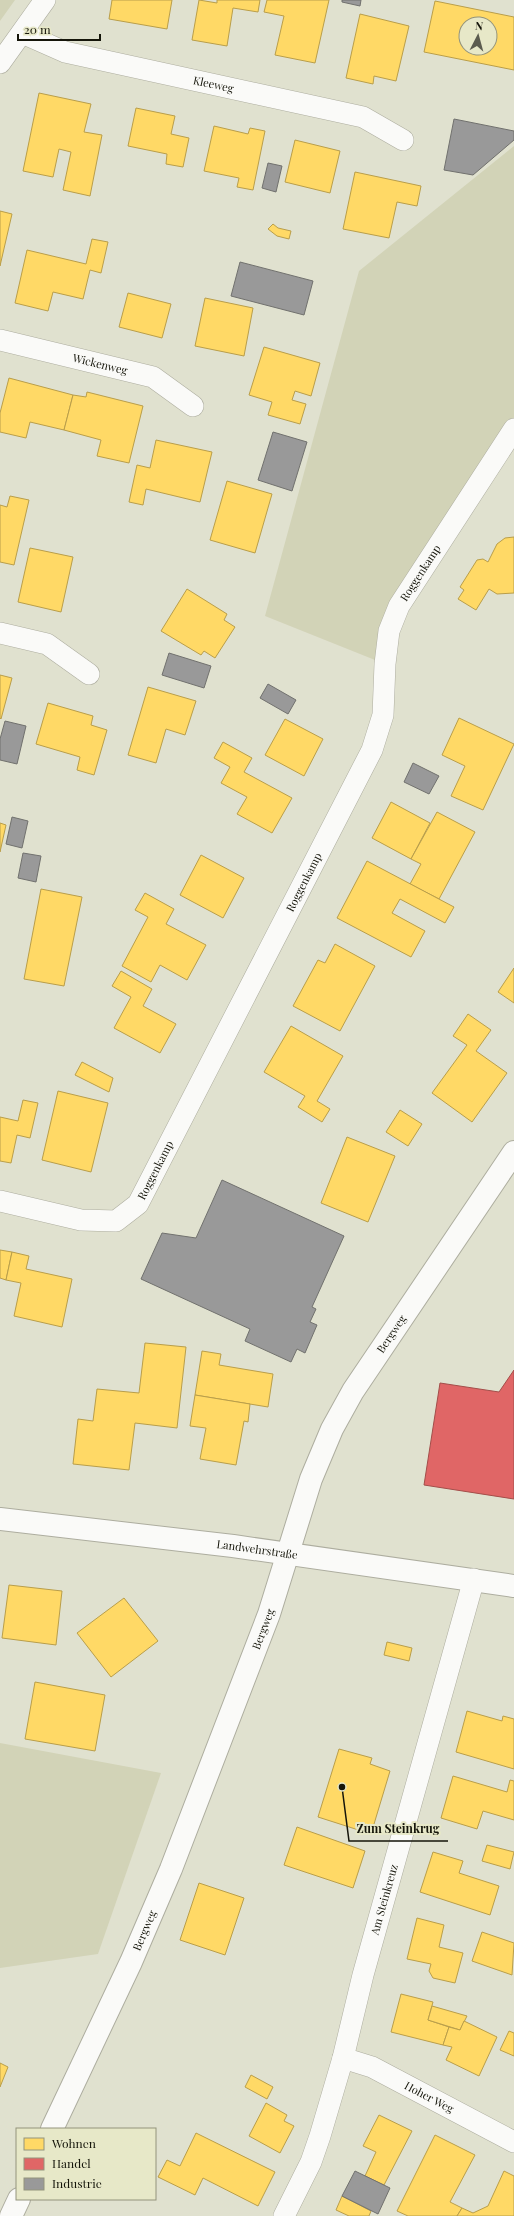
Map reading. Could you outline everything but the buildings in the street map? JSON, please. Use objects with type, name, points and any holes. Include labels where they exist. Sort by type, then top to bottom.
[{"type":"main road","name":"Bergweg","points":[[52,2128],[131,1962],[171,1869],[269,1614],[311,1479],[332,1428],[353,1392],[514,1152]]},
{"type":"main road","name":"Landwehrstraße","points":[[0,1519],[288,1554],[474,1579],[514,1586]]},
{"type":"main road","points":[[12,2216],[20,2200]]},
{"type":"street","points":[[0,63],[46,0]]},
{"type":"street","name":"Kleeweg","points":[[22,33],[65,52],[363,117],[403,140]]},
{"type":"street","name":"Wickenweg","points":[[0,340],[153,377],[193,406]]},
{"type":"street","name":"Roggenkamp","points":[[0,1201],[81,1220],[116,1221],[138,1204],[372,750],[383,715],[385,664],[389,631],[399,606],[514,430]]},
{"type":"street","points":[[0,633],[48,644],[89,674]]},
{"type":"street","name":"Am Steinkreuz","points":[[284,2216],[311,2162],[320,2136],[343,2058],[363,1975],[474,1579]]},
{"type":"street","name":"Hoher Weg","points":[[343,2058],[372,2067],[514,2142]]},
{"type":"green space","points":[[0,0],[15,0],[0,21]]},
{"type":"green space","points":[[514,146],[514,429],[399,606],[385,664],[265,616],[359,271]]},
{"type":"green space","points":[[0,1743],[161,1773],[98,1954],[0,1968]]},
{"type":"place","name":"Zum Steinkrug","points":[[342,1787]]}]
